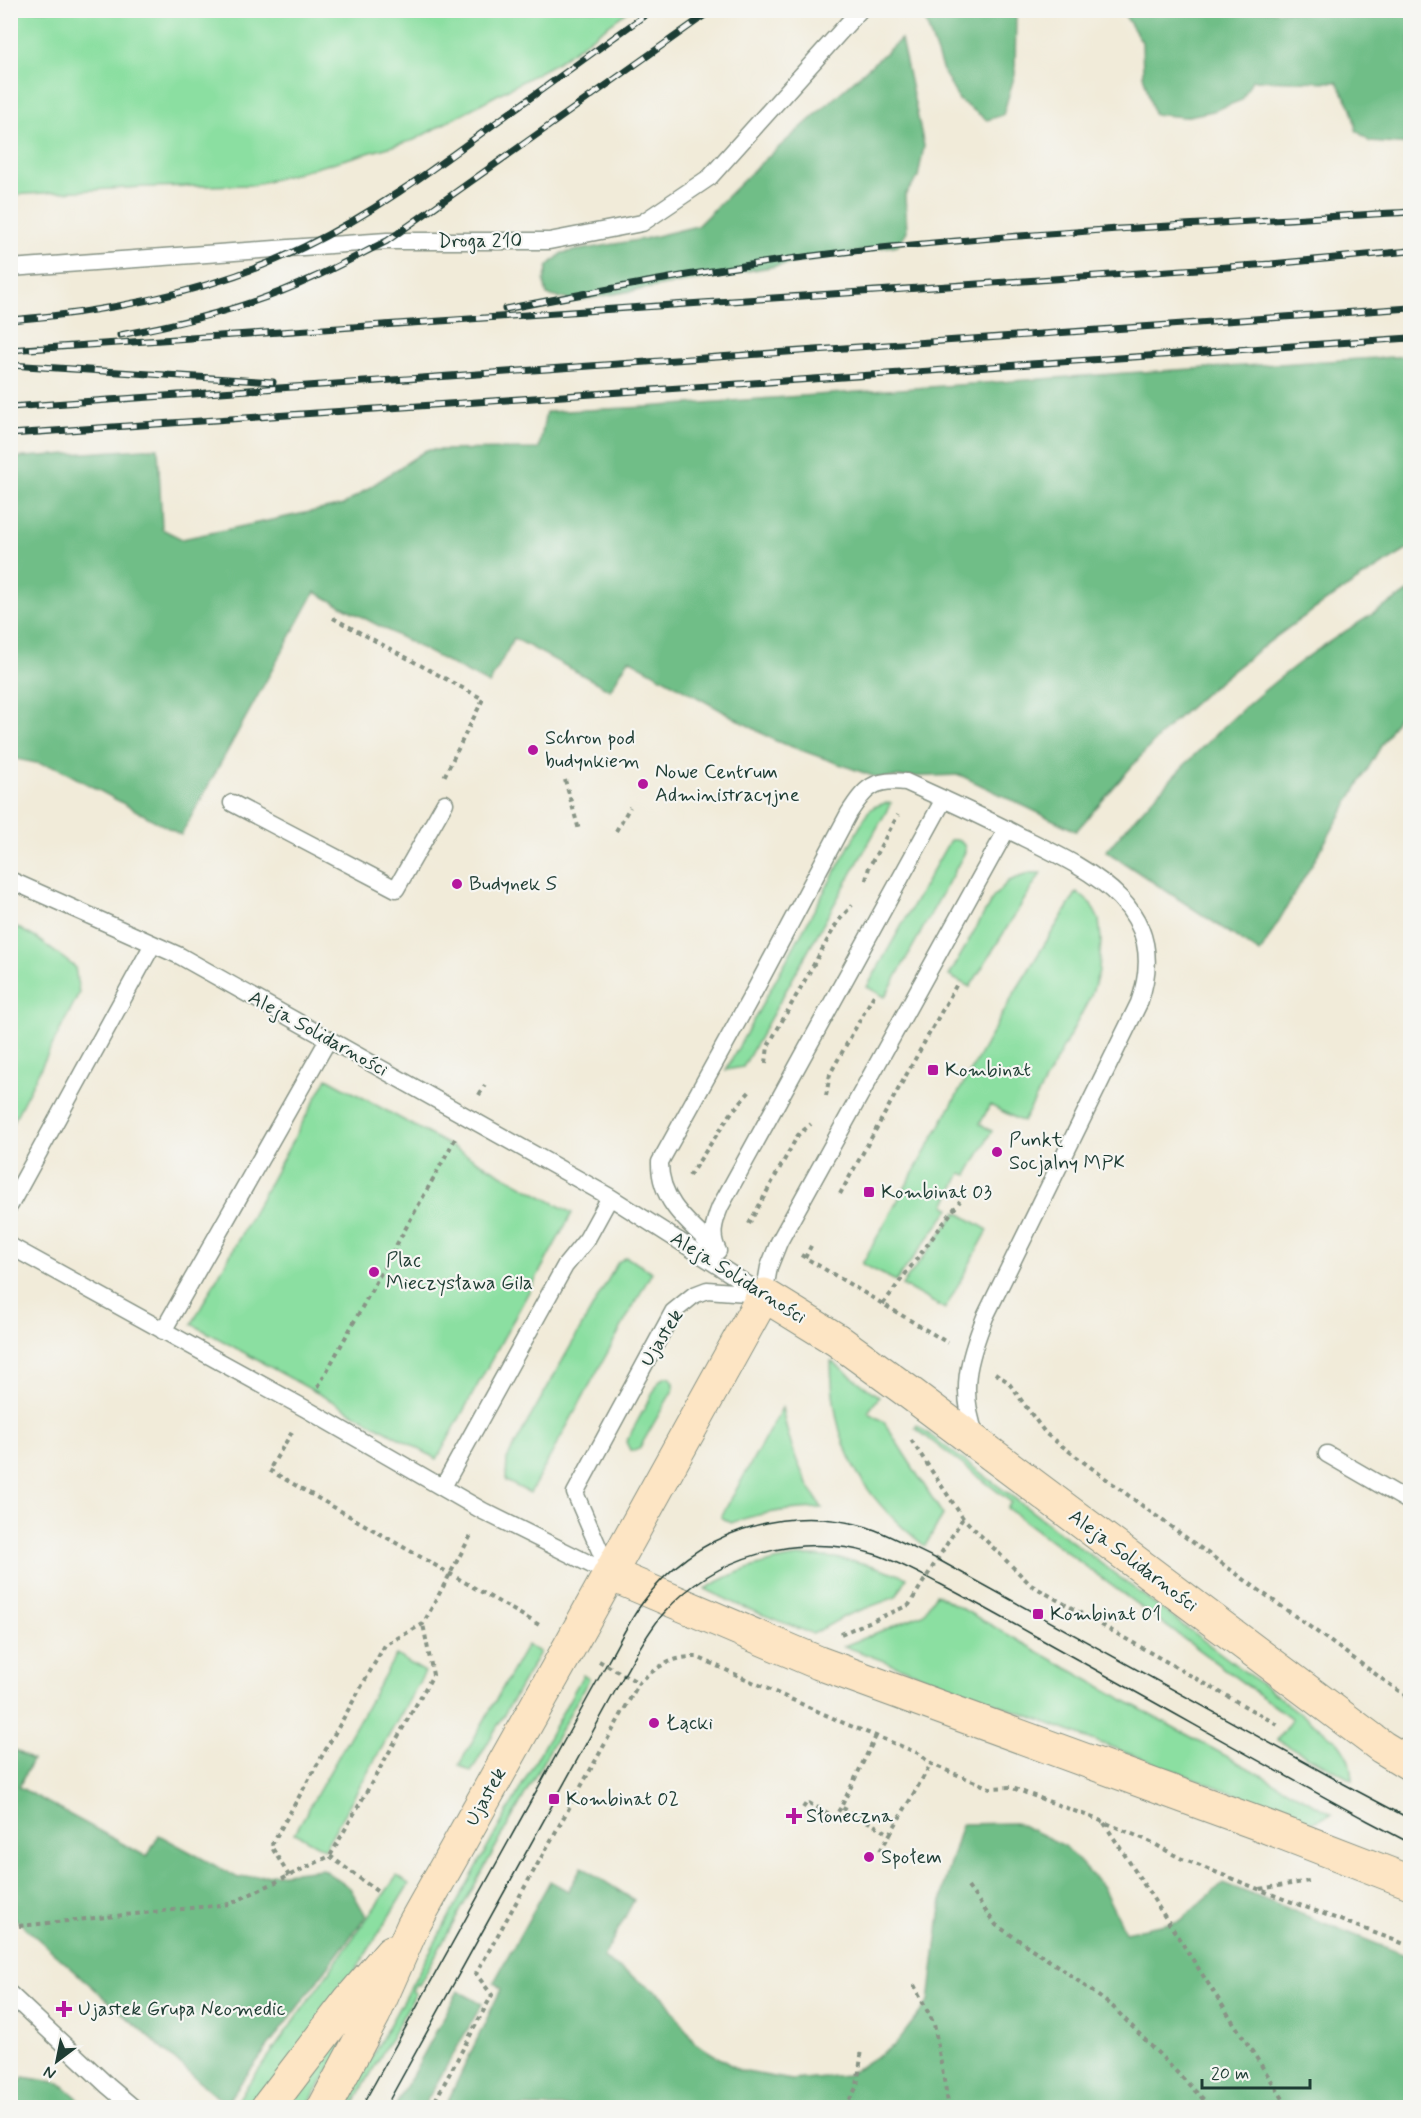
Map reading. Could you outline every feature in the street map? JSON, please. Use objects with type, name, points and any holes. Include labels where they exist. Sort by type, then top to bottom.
[{"type":"street","name":"Aleja Solidarności","points":[[764,1295],[837,1340],[1382,1747],[1410,1764]]},
{"type":"street","name":"Ujastek","points":[[324,2108],[374,2014],[413,1926],[764,1295]]},
{"type":"street","points":[[610,1574],[819,1663],[1257,1823],[1410,1882]]},
{"type":"street","name":"Ujastek","points":[[267,2108],[349,2001],[413,1926]]},
{"type":"lane","name":"Droga 210","points":[[10,268],[387,241],[549,241],[642,223],[710,177],[860,10]]},
{"type":"lane","points":[[764,1295],[681,1216],[672,1204],[666,1194],[660,1170],[662,1156],[755,990],[849,813],[863,792],[878,783],[906,782],[1084,868],[1117,894],[1131,911],[1142,929],[1148,970],[1139,1003],[977,1336],[970,1356],[966,1397],[970,1421],[980,1446]]},
{"type":"lane","points":[[716,1249],[713,1228],[720,1206],[944,799]]},
{"type":"lane","points":[[232,803],[396,889],[445,803]]},
{"type":"lane","points":[[764,1295],[769,1267],[779,1242],[1007,829]]},
{"type":"lane","name":"Aleja Solidarności","points":[[10,880],[180,956],[610,1197],[764,1295]]},
{"type":"lane","points":[[10,1205],[153,944]]},
{"type":"lane","points":[[163,1331],[328,1040]]},
{"type":"lane","points":[[443,1488],[564,1266],[587,1239],[610,1197]]},
{"type":"lane","points":[[10,1246],[306,1409],[483,1511],[610,1574]]},
{"type":"lane","name":"Ujastek","points":[[610,1574],[575,1493],[673,1312],[694,1295],[707,1290],[764,1295]]},
{"type":"lane","points":[[1327,1454],[1410,1502]]},
{"type":"lane","points":[[10,1994],[134,2108]]},
{"type":"path","points":[[333,618],[483,699],[444,778]]},
{"type":"path","points":[[565,780],[579,830]]},
{"type":"path","points":[[616,831],[630,807]]},
{"type":"path","points":[[862,887],[869,867],[898,815]]},
{"type":"path","points":[[761,1072],[766,1063],[768,1046],[837,922],[857,897]]},
{"type":"path","points":[[836,1199],[957,982]]},
{"type":"path","points":[[822,1104],[828,1094],[830,1074],[875,993]]},
{"type":"path","points":[[684,1184],[732,1112],[756,1082]]},
{"type":"path","points":[[306,1409],[484,1085]]},
{"type":"path","points":[[749,1224],[798,1135],[811,1124],[817,1114]]},
{"type":"path","points":[[883,1304],[960,1201]]},
{"type":"path","points":[[805,1257],[813,1241]]},
{"type":"path","points":[[794,1251],[943,1340]]},
{"type":"path","points":[[1008,1382],[1046,1434],[1152,1514],[1410,1699]]},
{"type":"path","points":[[907,1432],[963,1518],[1031,1585],[1278,1725]]},
{"type":"path","points":[[285,1443],[269,1470],[531,1620]]},
{"type":"path","points":[[838,1635],[909,1605],[963,1518]]},
{"type":"path","points":[[289,1876],[271,1846],[385,1645],[423,1624],[474,1529]]},
{"type":"path","points":[[10,1927],[230,1904],[330,1856],[433,1675],[423,1624]]},
{"type":"path","points":[[431,2108],[492,1995],[476,1974],[639,1683],[652,1670],[678,1658],[697,1657],[918,1753],[931,1764],[990,1788],[1006,1786],[1104,1822],[1149,1841],[1180,1858],[1410,1946]]},
{"type":"path","points":[[600,1661],[639,1683]]},
{"type":"path","points":[[803,1808],[807,1802],[835,1818],[876,1736]]},
{"type":"path","points":[[880,1851],[931,1764]]},
{"type":"path","points":[[841,1807],[890,1834]]},
{"type":"path","points":[[1104,1822],[1289,2108]]},
{"type":"path","points":[[330,1856],[378,1892]]},
{"type":"path","points":[[968,1887],[996,1925],[1062,1969],[1113,2007],[1213,2108]]},
{"type":"path","points":[[914,1984],[934,2024],[949,2108]]},
{"type":"path","points":[[845,2108],[856,2086],[862,2049]]},
{"type":"green space","points":[[11,10],[628,11],[556,63],[414,140],[254,185],[142,187],[11,195]]},
{"type":"green space","points":[[922,11],[1016,11],[1015,74],[1003,115],[987,120],[959,100],[943,71]]},
{"type":"green space","points":[[1122,11],[1410,11],[1410,145],[1370,142],[1356,130],[1352,109],[1337,82],[1252,80],[1242,100],[1213,111],[1184,117],[1154,114],[1143,75],[1142,42]]},
{"type":"green space","points":[[901,39],[924,146],[918,177],[905,195],[907,231],[898,245],[574,301],[547,295],[544,281],[548,266],[562,253],[644,239],[697,226],[760,164]]},
{"type":"green space","points":[[1410,356],[1410,548],[1290,626],[1234,669],[1152,743],[1076,831],[960,775],[878,778],[776,741],[629,659],[610,690],[514,638],[489,684],[315,592],[181,835],[56,767],[11,758],[11,458],[158,448],[162,529],[182,539],[343,505],[426,450],[539,449],[546,412]]},
{"type":"green space","points":[[1410,591],[1410,688],[1401,712],[1260,953],[1106,851],[1174,776],[1222,728],[1272,684],[1313,653]]},
{"type":"green space","points":[[885,803],[891,803],[743,1067],[726,1070],[868,812]]},
{"type":"green space","points":[[950,840],[961,842],[965,852],[885,997],[867,987]]},
{"type":"green space","points":[[1030,873],[1041,873],[970,987],[949,976],[994,896],[1009,881]]},
{"type":"green space","points":[[1077,892],[1091,904],[1099,920],[1101,939],[1099,971],[1091,996],[1023,1122],[990,1105],[980,1124],[992,1131],[967,1175],[961,1173],[945,1205],[950,1209],[896,1281],[862,1264],[1015,992]]},
{"type":"green space","points":[[11,924],[36,938],[75,967],[79,993],[11,1126]]},
{"type":"green space","points":[[327,1078],[572,1213],[437,1459],[192,1324]]},
{"type":"green space","points":[[957,1212],[988,1230],[945,1309],[902,1285]]},
{"type":"green space","points":[[626,1257],[652,1272],[530,1493],[506,1481],[507,1459],[618,1262]]},
{"type":"green space","points":[[831,1361],[879,1397],[868,1412],[884,1422],[943,1515],[925,1546],[882,1507],[853,1466],[837,1418]]},
{"type":"green space","points":[[666,1377],[674,1383],[674,1388],[639,1449],[630,1450],[626,1442],[660,1380]]},
{"type":"green space","points":[[782,1408],[797,1460],[822,1508],[776,1511],[731,1523],[721,1517]]},
{"type":"green space","points":[[917,1425],[1337,1741],[1348,1759],[1352,1780],[1277,1740],[1292,1719],[1007,1508],[1011,1502],[915,1428]]},
{"type":"green space","points":[[804,1556],[831,1557],[857,1562],[907,1578],[896,1597],[845,1616],[813,1634],[738,1605],[705,1589],[752,1567]]},
{"type":"green space","points":[[936,1594],[1332,1814],[1316,1821],[1307,1821],[844,1646],[923,1614]]},
{"type":"green space","points":[[527,1645],[540,1652],[471,1772],[459,1765]]},
{"type":"green space","points":[[396,1655],[425,1672],[324,1849],[295,1833]]},
{"type":"green space","points":[[583,1675],[589,1679],[419,1985],[416,1984],[412,1991],[416,1993],[352,2107],[344,2107]]},
{"type":"green space","points":[[11,1748],[32,1760],[19,1787],[147,1857],[159,1835],[238,1878],[322,1869],[350,1888],[366,1916],[225,2104],[11,1915]]},
{"type":"green space","points":[[1017,1823],[1065,1846],[1102,1886],[1125,1932],[1180,1921],[1223,1883],[1410,1957],[1410,2107],[445,2107],[501,1989],[494,1982],[550,1881],[568,1891],[582,1867],[634,1900],[603,1958],[663,1996],[695,2043],[740,2071],[792,2080],[847,2075],[895,2045],[929,2001],[944,1884],[962,1824]]},
{"type":"green space","points":[[397,1876],[409,1884],[351,1978],[257,2107],[232,2108]]},
{"type":"green space","points":[[458,1991],[482,2004],[423,2107],[395,2107]]},
{"type":"green space","points":[[345,2031],[351,2037],[306,2107],[287,2108]]},
{"type":"green space","points":[[23,2077],[60,2083],[88,2107],[11,2107],[11,2099]]},
{"type":"tram line","points":[[361,2108],[638,1609],[664,1578],[688,1557],[714,1541],[743,1529],[773,1522],[804,1519],[836,1520],[885,1534],[937,1559],[1410,1819]]},
{"type":"tram line","points":[[385,2108],[624,1675],[652,1629],[663,1614],[684,1594],[707,1577],[733,1563],[760,1554],[788,1548],[817,1546],[846,1548],[874,1554],[899,1564],[977,1604],[1410,1843]]},
{"type":"railway","points":[[10,320],[85,311],[161,297],[234,276],[304,247],[353,221],[423,176],[652,10]]},
{"type":"railway","points":[[120,335],[190,320],[258,300],[308,280],[387,241],[712,10]]},
{"type":"railway","points":[[505,309],[727,268],[862,250],[1067,233],[1410,212]]},
{"type":"railway","points":[[30,349],[1271,264],[1410,251]]},
{"type":"railway","points":[[10,407],[1410,308]]},
{"type":"railway","points":[[10,434],[1410,338]]},
{"type":"railway","points":[[10,350],[37,348]]},
{"type":"railway","points":[[10,365],[273,382]]},
{"type":"place","name":"Schron pod budynkiem","points":[[533,750]]},
{"type":"place","name":"Nowe Centrum Administracyjne","points":[[643,784]]},
{"type":"place","name":"Budynek S","points":[[457,884]]},
{"type":"place","name":"Kombinat","points":[[933,1070]]},
{"type":"place","name":"Punkt Socjalny MPK","points":[[997,1152]]},
{"type":"place","name":"Kombinat 03","points":[[869,1192]]},
{"type":"place","name":"Plac Mieczysława Gila","points":[[374,1272]]},
{"type":"place","name":"Kombinat 01","points":[[1038,1614]]},
{"type":"place","name":"Łącki","points":[[654,1723]]},
{"type":"place","name":"Kombinat 02","points":[[554,1799]]},
{"type":"place","name":"Słoneczna","points":[[794,1816]]},
{"type":"place","name":"Społem","points":[[869,1857]]},
{"type":"place","name":"Ujastek Grupa Neomedic","points":[[64,2009]]}]
